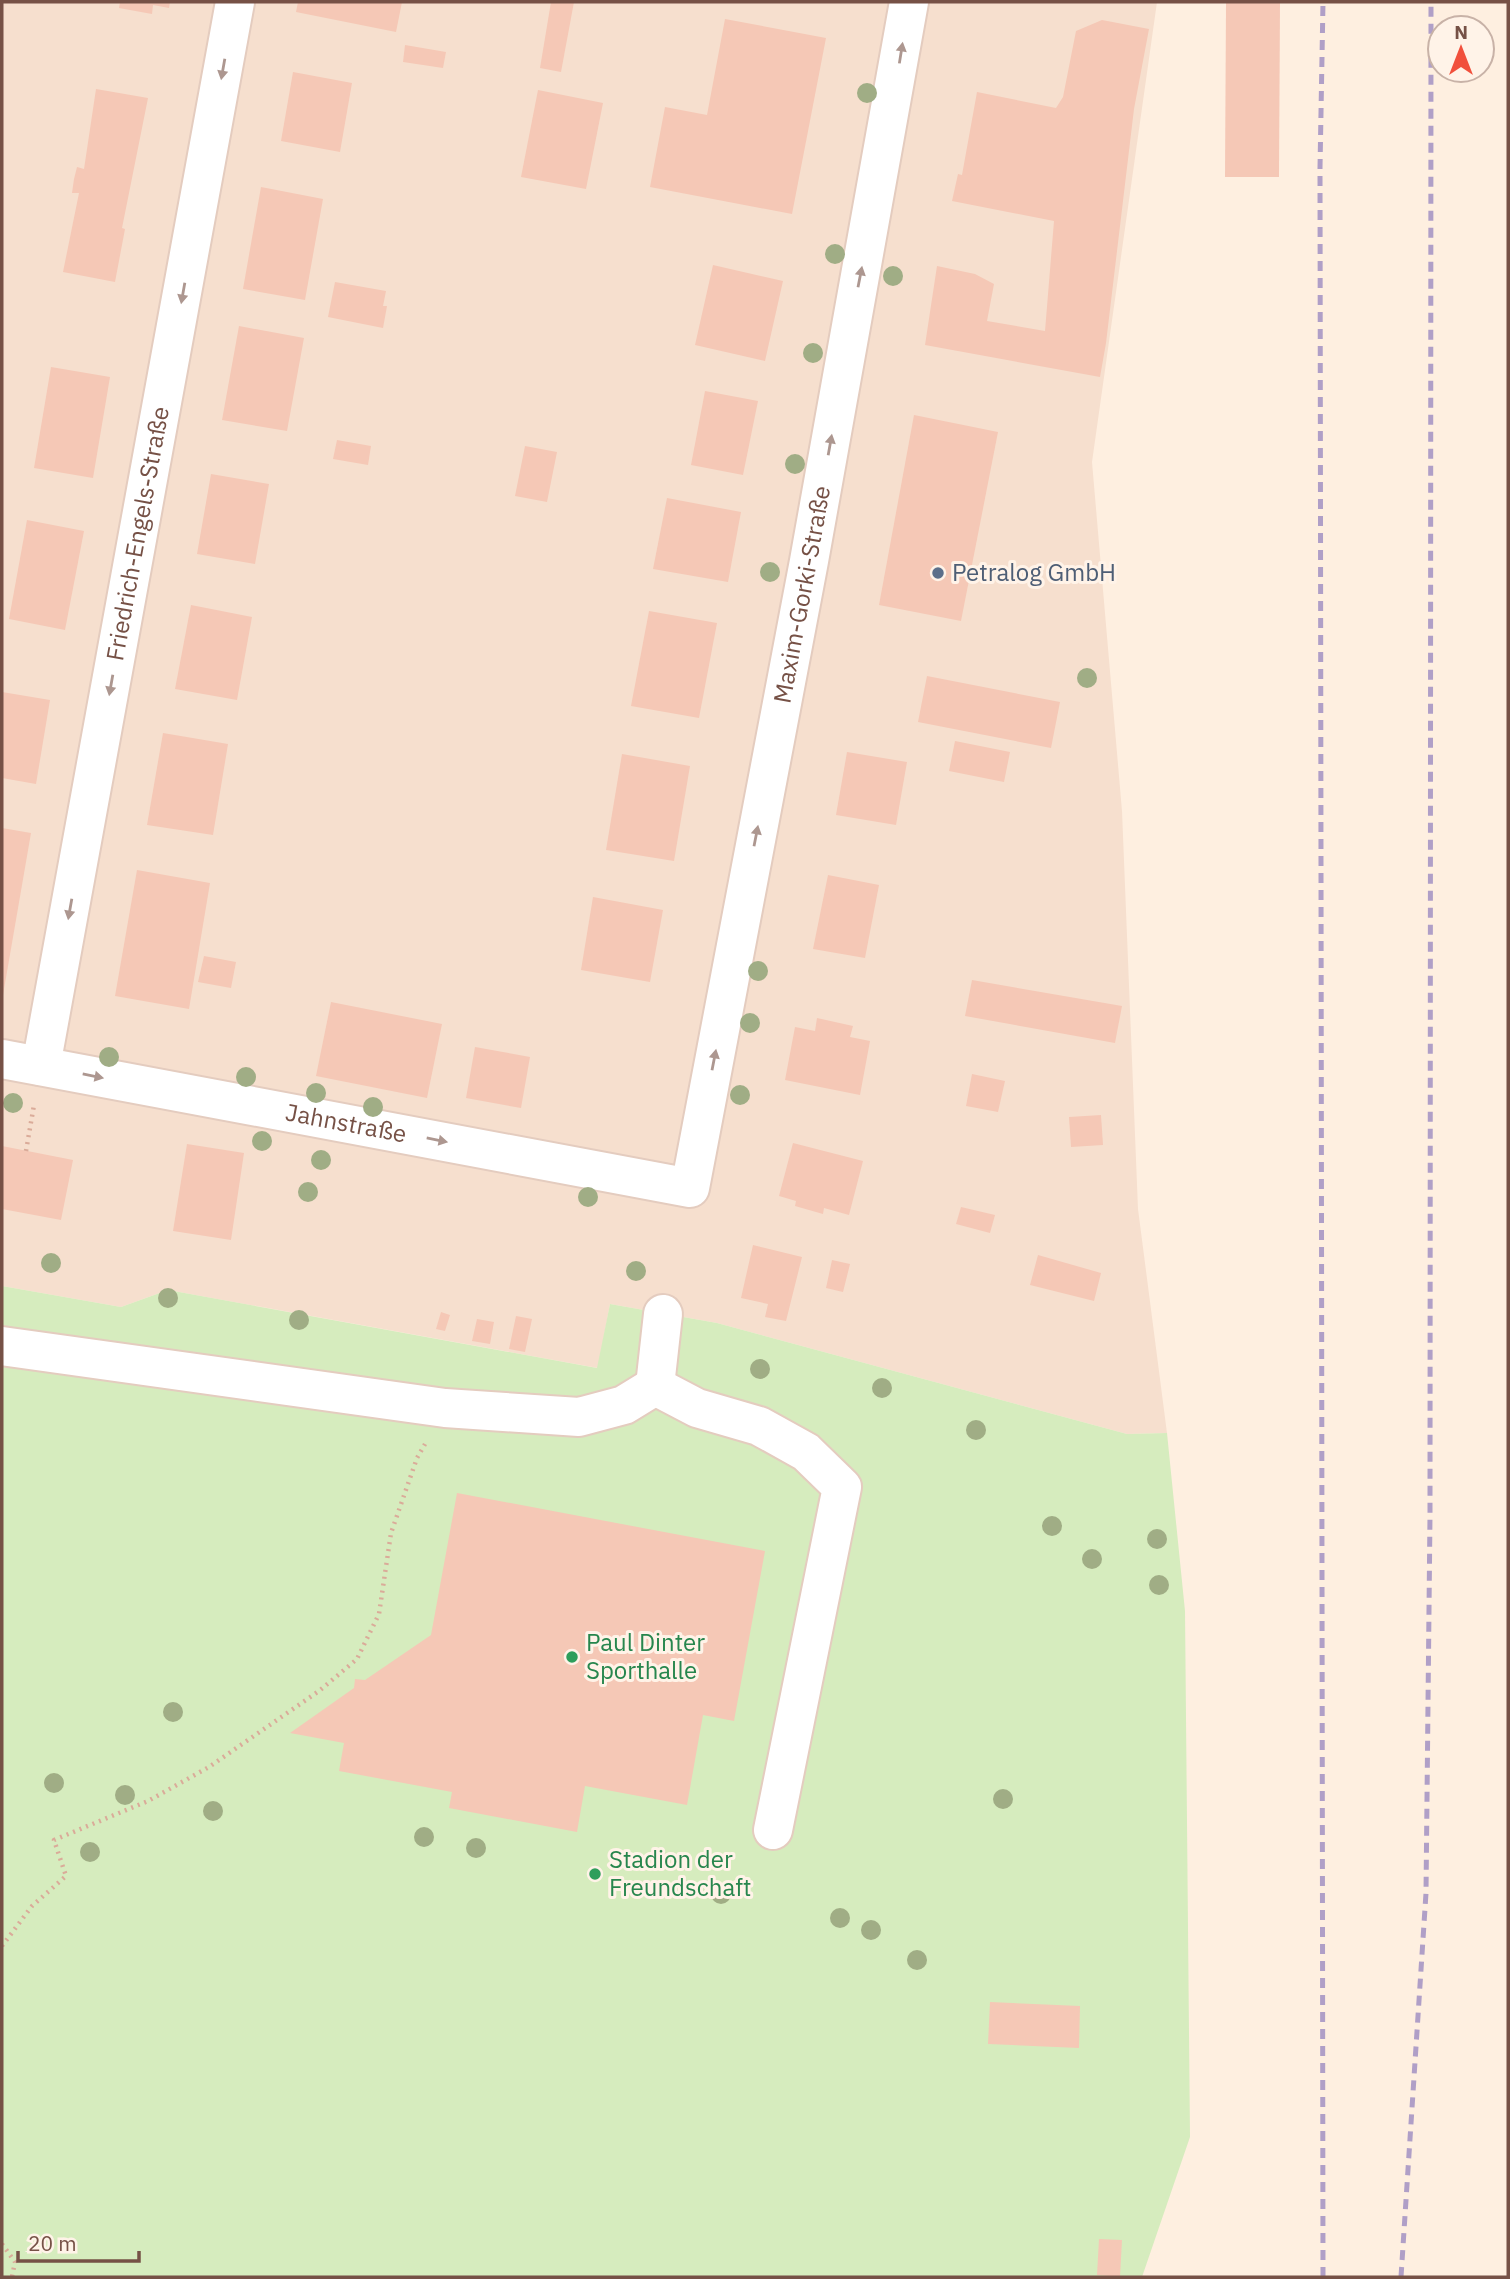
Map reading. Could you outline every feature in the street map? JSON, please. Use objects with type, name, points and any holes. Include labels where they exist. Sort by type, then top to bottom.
[{"type":"street","name":"Friedrich-Engels-Straße","points":[[41,1066],[235,2]]},
{"type":"street","name":"Maxim-Gorki-Straße","points":[[690,1188],[809,561],[909,2]]},
{"type":"street","name":"Jahnstraße","points":[[2,1059],[690,1188]]},
{"type":"street","points":[[655,1385],[663,1314]]},
{"type":"street","points":[[2,1346],[445,1408],[579,1417],[624,1405],[655,1385]]},
{"type":"street","points":[[655,1385],[697,1408],[759,1426],[806,1452],[842,1486],[773,1830]]},
{"type":"path","points":[[2,1946],[32,1906],[66,1876],[54,1840],[148,1801],[209,1767],[318,1691],[357,1659],[379,1614],[391,1533],[416,1458],[445,1408]]},
{"type":"path","points":[[2,2244],[15,2262],[12,2277]]},
{"type":"shaded area","points":[[2,2],[1157,2],[1092,462],[1122,811],[1138,1209],[1167,1433],[1127,1434],[717,1323],[610,1304],[598,1368],[168,1290],[121,1307],[2,1286]]},
{"type":"green space","name":"Stadion der Freundschaft","points":[[2,1286],[121,1307],[168,1290],[597,1368],[610,1304],[717,1323],[1127,1434],[1167,1433],[1185,1611],[1190,2137],[1142,2277],[2,2277]]},
{"type":"building","points":[[120,2],[170,2],[169,8],[153,5],[152,14],[119,8]]},
{"type":"building","points":[[298,2],[402,2],[396,32],[296,12]]},
{"type":"building","points":[[551,2],[574,2],[561,72],[540,68]]},
{"type":"building","points":[[1226,2],[1280,2],[1279,177],[1225,177]]},
{"type":"building","points":[[725,19],[826,38],[792,214],[650,187],[665,107],[707,115]]},
{"type":"building","points":[[1102,20],[1149,29],[1134,109],[1100,377],[925,345],[937,266],[975,274],[994,284],[987,321],[1045,331],[1054,221],[952,201],[958,174],[962,175],[977,92],[1056,108],[1063,97],[1076,31]]},
{"type":"building","points":[[405,45],[446,52],[443,68],[403,62]]},
{"type":"building","points":[[293,72],[352,83],[340,152],[281,141]]},
{"type":"building","points":[[96,89],[148,98],[122,228],[125,229],[115,282],[63,272],[79,193],[72,193],[74,179],[77,167],[84,169]]},
{"type":"building","points":[[538,90],[603,103],[586,189],[521,177]]},
{"type":"building","points":[[261,187],[323,199],[305,300],[243,289]]},
{"type":"building","points":[[713,265],[783,281],[765,361],[695,345]]},
{"type":"building","points":[[335,282],[386,291],[383,306],[387,306],[383,328],[328,317]]},
{"type":"building","points":[[239,326],[304,338],[287,431],[222,420]]},
{"type":"building","points":[[51,367],[110,377],[93,478],[34,468]]},
{"type":"building","points":[[705,391],[758,401],[743,475],[691,465]]},
{"type":"building","points":[[914,415],[998,432],[961,621],[879,605]]},
{"type":"building","points":[[337,440],[371,446],[368,465],[333,459]]},
{"type":"building","points":[[525,446],[557,452],[547,502],[515,496]]},
{"type":"building","points":[[211,474],[269,484],[255,564],[197,554]]},
{"type":"building","points":[[667,498],[741,512],[728,582],[653,569]]},
{"type":"building","points":[[27,520],[84,531],[65,630],[9,619]]},
{"type":"building","points":[[191,605],[252,617],[237,700],[175,689]]},
{"type":"building","points":[[649,611],[717,623],[699,718],[631,706]]},
{"type":"building","points":[[927,676],[1060,702],[1051,748],[918,722]]},
{"type":"building","points":[[2,692],[50,700],[36,784],[2,778]]},
{"type":"building","points":[[163,733],[228,744],[213,835],[147,825]]},
{"type":"building","points":[[955,741],[1010,752],[1004,782],[949,771]]},
{"type":"building","points":[[847,752],[907,762],[896,825],[836,815]]},
{"type":"building","points":[[622,754],[690,766],[674,861],[606,850]]},
{"type":"building","points":[[2,828],[31,833],[3,995],[2,995]]},
{"type":"building","points":[[137,870],[210,883],[189,1009],[115,996]]},
{"type":"building","points":[[828,875],[879,885],[865,958],[813,949]]},
{"type":"building","points":[[593,897],[663,910],[650,982],[581,970]]},
{"type":"building","points":[[204,956],[236,962],[231,988],[198,982]]},
{"type":"building","points":[[972,980],[1122,1006],[1115,1043],[965,1016]]},
{"type":"building","points":[[331,1002],[442,1024],[427,1098],[316,1076]]},
{"type":"building","points":[[817,1018],[853,1026],[850,1037],[870,1041],[860,1095],[785,1080],[795,1027],[815,1031]]},
{"type":"building","points":[[475,1047],[530,1057],[521,1108],[466,1098]]},
{"type":"building","points":[[972,1074],[1005,1081],[998,1112],[966,1106]]},
{"type":"building","points":[[1101,1115],[1103,1145],[1071,1147],[1069,1117]]},
{"type":"building","points":[[793,1143],[863,1161],[849,1215],[824,1208],[823,1214],[795,1206],[796,1201],[779,1196]]},
{"type":"building","points":[[187,1144],[244,1153],[231,1240],[173,1231]]},
{"type":"building","points":[[2,1146],[73,1160],[61,1220],[2,1209]]},
{"type":"building","points":[[961,1207],[995,1215],[990,1233],[956,1224]]},
{"type":"building","points":[[753,1245],[802,1257],[786,1321],[765,1317],[768,1304],[741,1298]]},
{"type":"building","points":[[1038,1255],[1101,1273],[1094,1301],[1030,1285]]},
{"type":"building","points":[[832,1260],[850,1264],[843,1292],[826,1288]]},
{"type":"building","points":[[441,1312],[450,1315],[445,1331],[436,1329]]},
{"type":"building","points":[[516,1316],[532,1319],[525,1352],[509,1349]]},
{"type":"building","points":[[477,1319],[494,1322],[490,1344],[472,1341]]},
{"type":"building","name":"Paul Dinter Sporthalle","points":[[457,1493],[765,1551],[734,1721],[703,1715],[687,1805],[585,1786],[577,1832],[449,1808],[452,1792],[339,1771],[344,1743],[290,1733],[354,1688],[355,1679],[365,1680],[431,1635]]},
{"type":"building","points":[[990,2002],[1080,2006],[1079,2048],[988,2044]]},
{"type":"building","points":[[1099,2239],[1122,2240],[1120,2277],[1097,2275]]},
{"type":"railway","points":[[1323,2],[1320,168],[1323,2277]]},
{"type":"railway","points":[[1401,2277],[1426,1893],[1430,1515],[1431,2]]},
{"type":"place","name":"Petralog GmbH","points":[[938,573]]},
{"type":"place","name":"Paul Dinter Sporthalle","points":[[572,1657]]},
{"type":"place","name":"Stadion der Freundschaft","points":[[595,1874]]}]
